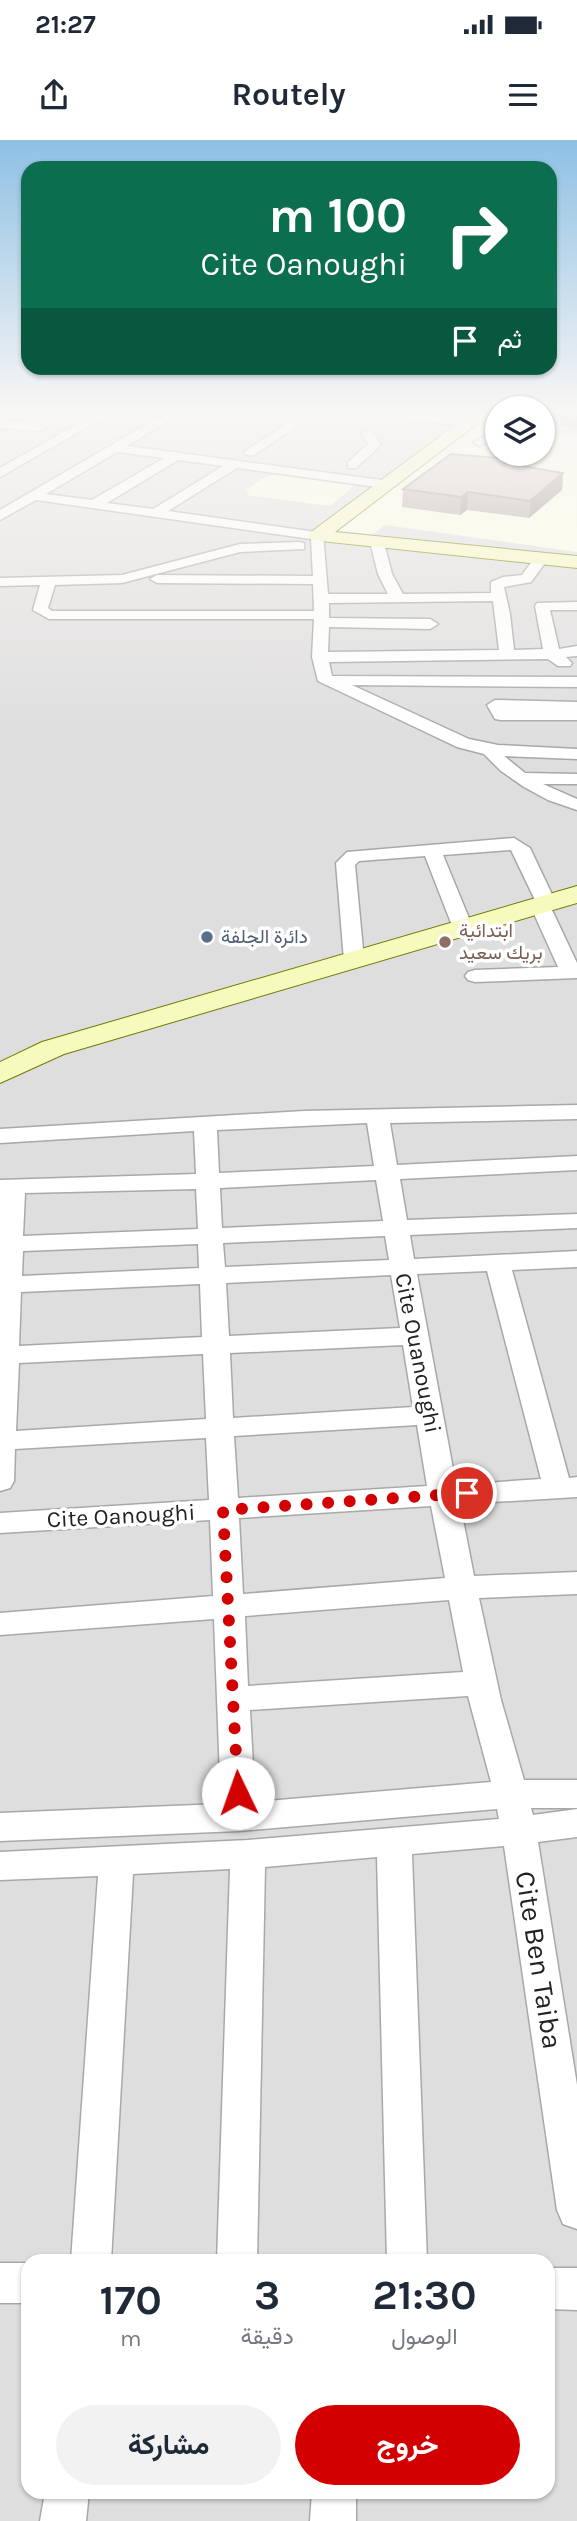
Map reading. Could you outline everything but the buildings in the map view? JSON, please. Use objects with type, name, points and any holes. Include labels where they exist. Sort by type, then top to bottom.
[{"type":"street","points":[[200,520],[318,539],[383,542],[577,562]]},
{"type":"street","points":[[49,580],[40,610],[44,614],[247,581],[292,547],[318,539],[338,520]]},
{"type":"street","points":[[318,539],[320,657],[321,674],[326,680],[445,736],[490,750],[577,754]]},
{"type":"street","points":[[383,542],[378,546],[385,574],[398,598]]},
{"type":"street","points":[[541,559],[526,579],[498,582],[552,654],[577,673]]},
{"type":"street","points":[[0,582],[122,579],[320,580]]},
{"type":"street","points":[[122,579],[247,581],[321,612],[430,624]]},
{"type":"street","points":[[321,612],[398,598],[577,606]]},
{"type":"street","points":[[507,655],[517,604]]},
{"type":"street","points":[[320,657],[552,654],[577,651]]},
{"type":"street","points":[[326,680],[577,682]]},
{"type":"street","points":[[576,804],[556,798],[524,778],[495,758],[490,750],[501,715],[495,705],[577,707]]},
{"type":"street","points":[[501,715],[577,715]]},
{"type":"street","points":[[524,778],[577,779]]},
{"type":"street","points":[[354,960],[345,863],[348,859],[366,854],[431,849],[504,844],[518,846],[574,972],[475,976]]},
{"type":"street","points":[[431,849],[463,928]]},
{"type":"street","points":[[0,1074],[53,1048],[577,894]]},
{"type":"street","points":[[0,1136],[377,1116],[577,1112]]},
{"type":"street","name":"Cite Ouanoughi","points":[[377,1116],[402,1266],[481,1683],[512,1794]]},
{"type":"street","points":[[205,1124],[239,1817]]},
{"type":"street","points":[[0,1481],[7,1186],[208,1181],[577,1163]]},
{"type":"street","points":[[6,1244],[577,1221]]},
{"type":"street","points":[[5,1285],[577,1259]]},
{"type":"street","points":[[497,1262],[567,1487]]},
{"type":"street","points":[[3,1355],[416,1336]]},
{"type":"street","points":[[1,1441],[430,1415]]},
{"type":"street","name":"Cite Oanoughi","points":[[0,1523],[567,1487]]},
{"type":"street","points":[[0,1624],[463,1588],[577,1583]]},
{"type":"street","points":[[233,1699],[481,1683]]},
{"type":"street","points":[[0,1827],[239,1817],[512,1794],[577,1794]]},
{"type":"street","name":"Cite Ben Taiba","points":[[512,1794],[577,2210]]},
{"type":"street","points":[[0,1866],[248,1854],[519,1831],[577,1823]]},
{"type":"street","points":[[394,1840],[407,2254]]},
{"type":"street","points":[[237,2254],[248,1854]]},
{"type":"street","points":[[91,2254],[117,1859]]},
{"type":"street","points":[[0,2283],[21,2283]]},
{"type":"street","points":[[555,2289],[577,2289]]},
{"type":"street","points":[[63,2521],[65,2499]]},
{"type":"street","points":[[333,2521],[334,2499]]},
{"type":"shaded area","points":[[0,520],[577,520],[577,2521],[0,2521]]},
{"type":"shaded area","points":[[348,520],[577,520],[577,552],[385,525],[372,535],[334,530]]},
{"type":"place","name":"دائرة الجلفة","points":[[207,937]]},
{"type":"place","name":"ابتدائية بريك سعيد","points":[[445,942]]},
{"type":"route","points":[[238,1793],[223,1510],[467,1493]]}]
